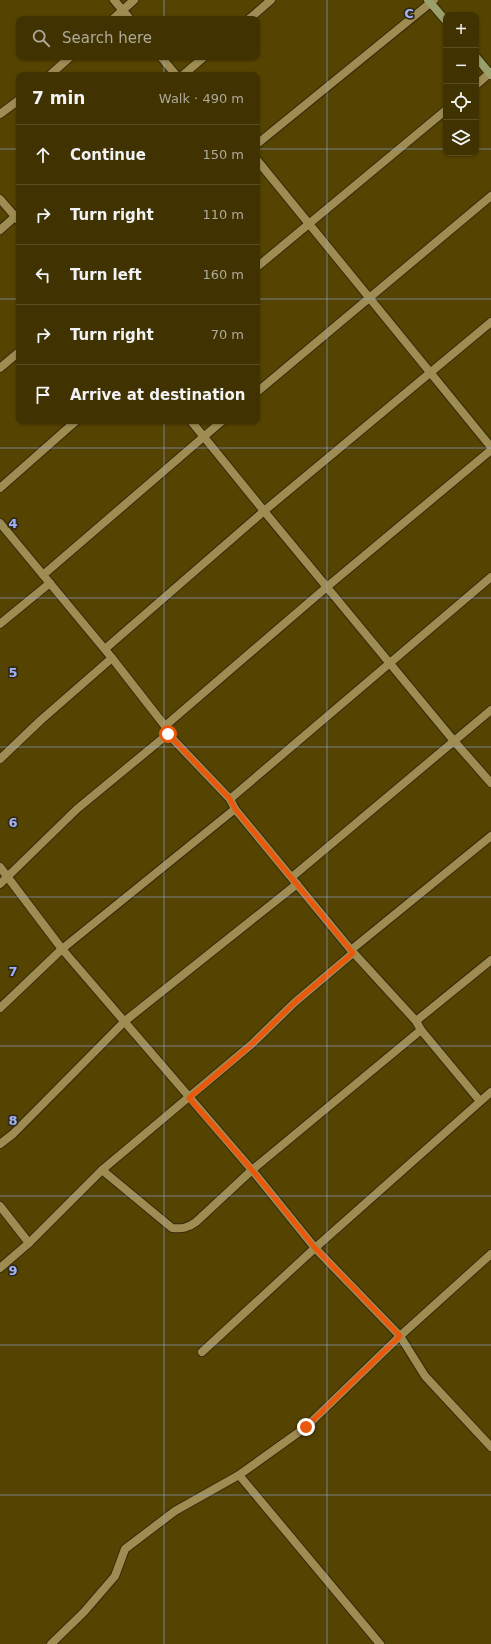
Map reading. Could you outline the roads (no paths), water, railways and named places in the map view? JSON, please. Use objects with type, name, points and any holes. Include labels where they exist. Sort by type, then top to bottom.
[{"type":"main road","points":[[431,1],[443,17]]},
{"type":"main road","points":[[479,60],[490,73]]},
{"type":"street","points":[[114,0],[128,16]]},
{"type":"street","points":[[116,16],[134,0]]},
{"type":"street","points":[[252,16],[271,0]]},
{"type":"street","points":[[260,142],[431,1]]},
{"type":"street","points":[[53,72],[67,60]]},
{"type":"street","points":[[164,60],[174,72]]},
{"type":"street","points":[[186,72],[200,60]]},
{"type":"street","points":[[477,84],[490,73]]},
{"type":"street","points":[[0,114],[16,102]]},
{"type":"street","points":[[260,264],[443,112]]},
{"type":"street","points":[[260,164],[491,447]]},
{"type":"street","points":[[260,389],[491,196]]},
{"type":"street","points":[[0,199],[16,215]]},
{"type":"street","points":[[0,230],[16,218]]},
{"type":"street","points":[[105,649],[264,511],[491,322]]},
{"type":"street","points":[[0,368],[16,355]]},
{"type":"street","points":[[0,488],[73,424]]},
{"type":"street","points":[[194,424],[454,741],[491,783]]},
{"type":"street","points":[[43,575],[218,424]]},
{"type":"street","points":[[0,884],[77,809],[328,586],[491,450]]},
{"type":"street","points":[[0,523],[105,649],[167,730],[230,799],[235,809],[352,951],[416,1021],[421,1030],[487,1098],[315,1248],[202,1352]]},
{"type":"street","points":[[230,799],[389,662],[491,577]]},
{"type":"street","points":[[0,624],[50,583]]},
{"type":"street","points":[[0,759],[41,720],[112,658]]},
{"type":"street","points":[[0,1144],[13,1134],[125,1021],[295,881],[491,710]]},
{"type":"street","points":[[0,1008],[62,949],[235,809]]},
{"type":"street","points":[[0,1268],[29,1243],[102,1170],[252,1044],[294,1003],[352,951],[491,836]]},
{"type":"street","points":[[0,867],[62,949],[252,1170],[315,1248],[400,1336],[426,1376],[491,1447]]},
{"type":"street","points":[[416,1021],[491,960]]},
{"type":"street","points":[[102,1170],[172,1228],[181,1229],[189,1227],[252,1170],[421,1030]]},
{"type":"street","points":[[0,1206],[29,1243]]},
{"type":"street","points":[[51,1644],[84,1612],[115,1576],[126,1549],[175,1511],[239,1475],[306,1427],[400,1336],[491,1254]]},
{"type":"street","points":[[239,1475],[380,1644]]}]
